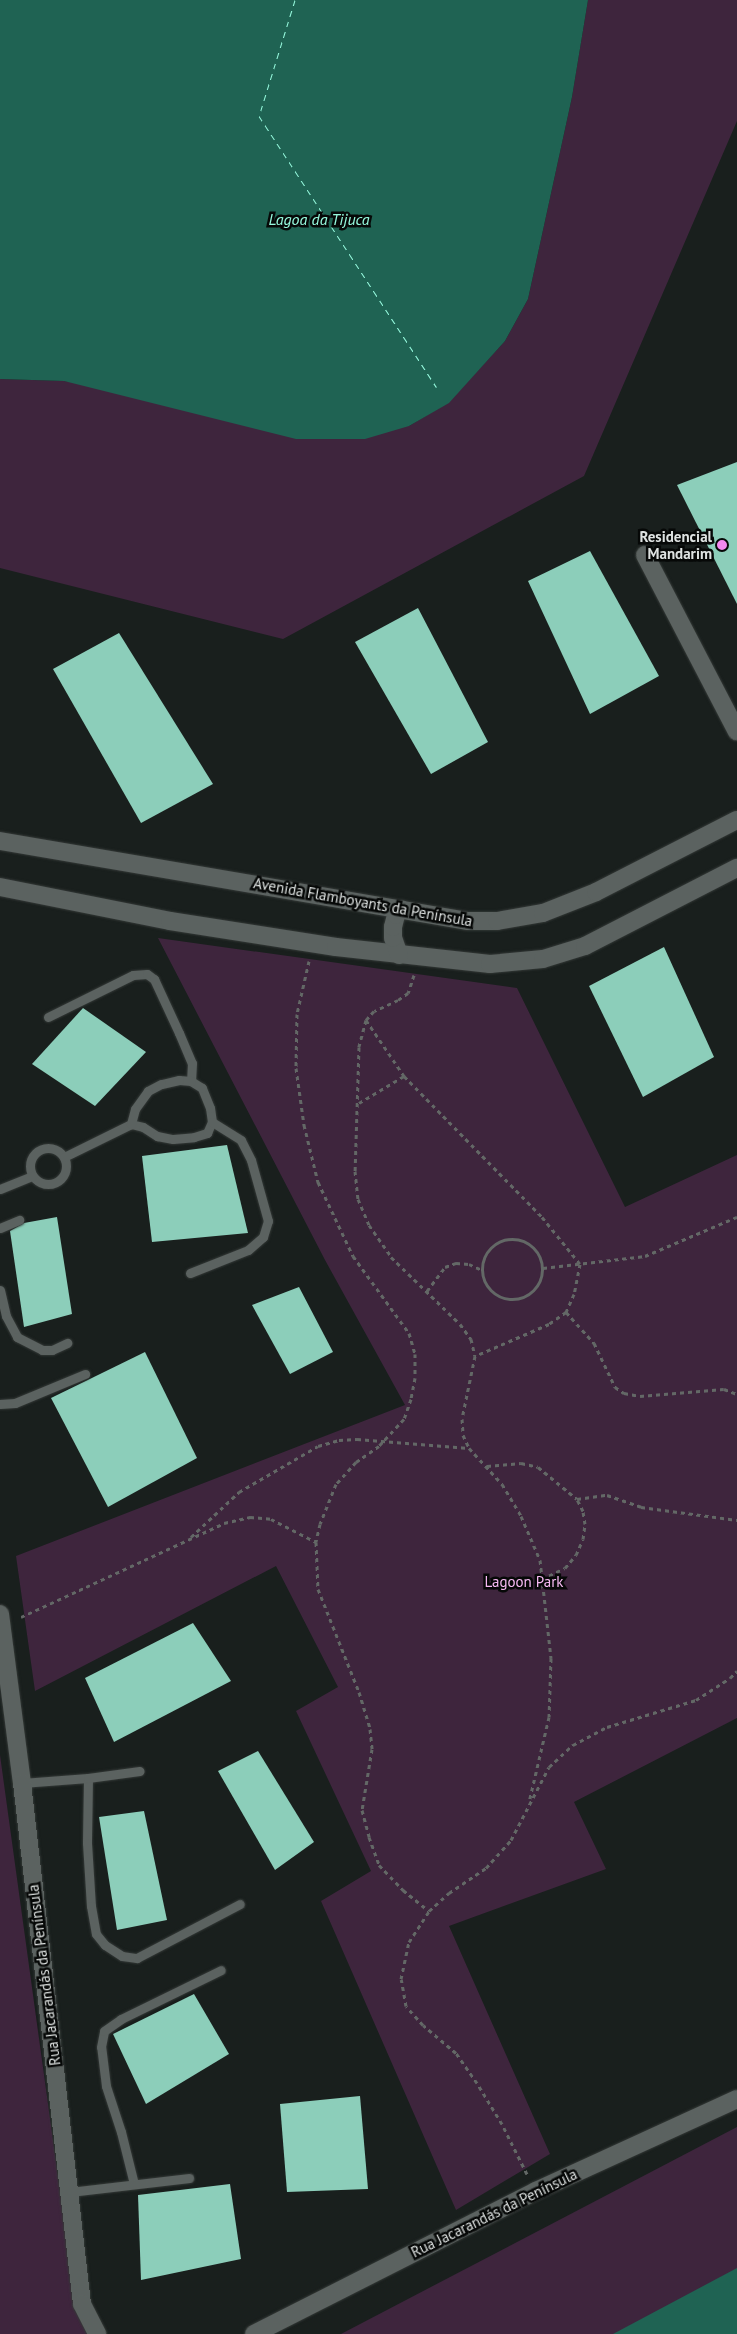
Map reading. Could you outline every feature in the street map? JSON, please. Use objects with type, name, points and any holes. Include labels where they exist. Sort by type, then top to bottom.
[{"type":"street","points":[[645,555],[737,732]]},
{"type":"street","name":"Avenida Flamboyants da Península","points":[[0,841],[468,921],[498,922],[543,913],[596,892],[737,820]]},
{"type":"street","points":[[0,887],[170,921],[313,944],[490,964],[543,959],[585,946],[737,868]]},
{"type":"street","points":[[399,955],[393,938],[393,926],[396,915],[402,909]]},
{"type":"street","name":"Rua Jacarandás da Península","points":[[1,1620],[22,1783],[82,2304],[97,2334]]},
{"type":"street","name":"Rua Jacarandás da Península","points":[[254,2334],[536,2191],[737,2099]]},
{"type":"lane","points":[[48,1017],[133,976],[147,974],[154,980],[192,1063],[191,1081]]},
{"type":"lane","points":[[64,1157],[131,1124],[143,1127],[157,1136],[174,1139],[194,1138],[207,1133],[212,1122],[210,1108],[202,1088],[191,1081],[179,1080],[161,1084],[148,1092],[136,1109],[131,1124]]},
{"type":"lane","points":[[190,1273],[248,1250],[263,1237],[268,1220],[251,1160],[241,1140],[212,1122]]},
{"type":"lane","points":[[42,1149],[58,1151],[64,1157],[65,1173],[54,1184],[38,1182],[32,1176],[31,1160],[35,1153],[42,1149]]},
{"type":"lane","points":[[0,1189],[32,1176]]},
{"type":"lane","points":[[0,1228],[19,1220]]},
{"type":"lane","points":[[0,1290],[6,1316],[17,1337],[42,1350],[52,1350],[67,1343]]},
{"type":"lane","points":[[0,1404],[15,1403],[85,1374]]},
{"type":"lane","points":[[22,1783],[88,1778],[140,1770]]},
{"type":"lane","points":[[88,1778],[87,1843],[91,1906],[96,1934],[105,1945],[122,1956],[137,1958],[240,1904]]},
{"type":"lane","points":[[134,2184],[121,2132],[106,2086],[101,2047],[104,2031],[121,2019],[221,1970]]},
{"type":"lane","points":[[70,2192],[189,2178]]},
{"type":"path","points":[[313,944],[297,1014],[296,1068],[304,1125],[318,1182],[353,1256],[409,1333],[415,1354],[416,1378],[404,1419],[384,1440],[356,1462],[336,1484],[320,1524],[316,1542],[318,1589],[359,1692],[370,1729],[372,1750],[362,1810],[369,1836],[379,1864],[403,1890],[428,1911]]},
{"type":"path","points":[[417,957],[413,984],[408,992],[398,1000],[374,1011],[366,1020],[359,1047],[355,1171],[358,1199],[369,1224],[391,1257],[460,1324],[471,1339],[475,1356],[462,1419],[464,1435],[469,1448],[502,1484],[521,1516],[540,1560],[552,1658],[549,1717],[529,1802]]},
{"type":"path","points":[[366,1020],[404,1076],[542,1217],[580,1264]]},
{"type":"path","points":[[358,1103],[404,1076]]},
{"type":"path","points":[[543,1268],[645,1256],[737,1217]]},
{"type":"path","points":[[511,1239],[529,1244],[536,1250],[543,1268],[541,1278],[530,1294],[513,1300],[495,1295],[488,1288],[482,1270],[487,1252],[502,1240],[511,1239]]},
{"type":"path","points":[[427,1291],[445,1268],[456,1263],[469,1264],[482,1270]]},
{"type":"path","points":[[475,1356],[549,1324],[566,1312],[574,1294],[580,1264]]},
{"type":"path","points":[[566,1312],[594,1343],[615,1387],[624,1393],[640,1396],[724,1390],[737,1394]]},
{"type":"path","points":[[188,1540],[240,1492],[318,1446],[339,1440],[384,1440],[469,1448]]},
{"type":"path","points":[[486,1466],[521,1463],[538,1468],[577,1498],[583,1511],[585,1524],[583,1539],[576,1555],[565,1568],[542,1579]]},
{"type":"path","points":[[577,1498],[607,1495],[641,1507],[737,1520]]},
{"type":"path","points":[[1,1620],[224,1523],[250,1517],[271,1519],[316,1542]]},
{"type":"path","points":[[536,2191],[502,2124],[456,2053],[423,2025],[406,2006],[401,1980],[409,1942],[428,1911],[449,1893],[486,1868],[511,1840],[529,1802],[549,1767],[573,1745],[607,1727],[696,1700],[730,1678],[737,1671]]},
{"type":"green space","points":[[588,0],[737,0],[737,121],[584,476],[283,639],[0,568],[0,379],[64,381],[409,426],[449,402],[505,341],[528,299],[572,97]]},
{"type":"green space","name":"Lagoon Park","points":[[158,938],[517,988],[625,1207],[737,1155],[737,1718],[574,1802],[606,1869],[449,1926],[550,2154],[456,2210],[321,1901],[371,1871],[296,1711],[338,1687],[276,1566],[35,1691],[16,1556],[405,1405],[325,1260]]},
{"type":"green space","points":[[0,1755],[75,2300],[87,2334],[0,2334]]},
{"type":"green space","points":[[737,2127],[737,2272],[615,2334],[341,2334]]},
{"type":"water","name":"Lagoa da Tijuca","points":[[0,0],[588,0],[572,97],[528,299],[505,341],[449,403],[409,426],[365,439],[296,439],[64,381],[0,379]]},
{"type":"water","points":[[737,2268],[737,2334],[613,2334]]},
{"type":"building","name":"Residencial Mandarim","points":[[737,462],[737,604],[677,485]]},
{"type":"building","points":[[590,551],[659,676],[590,714],[528,581]]},
{"type":"building","points":[[418,608],[488,742],[431,774],[355,642]]},
{"type":"building","points":[[119,633],[213,784],[141,823],[53,669]]},
{"type":"building","points":[[664,947],[714,1057],[643,1097],[589,986]]},
{"type":"building","points":[[83,1008],[146,1052],[95,1106],[32,1064]]},
{"type":"building","points":[[227,1145],[248,1233],[152,1242],[142,1156]]},
{"type":"building","points":[[57,1217],[72,1314],[24,1327],[10,1231],[24,1223]]},
{"type":"building","points":[[299,1287],[333,1352],[290,1374],[252,1305]]},
{"type":"building","points":[[145,1352],[197,1458],[108,1507],[51,1398]]},
{"type":"building","points":[[193,1623],[231,1681],[114,1742],[85,1678]]},
{"type":"building","points":[[258,1751],[314,1842],[275,1870],[218,1771]]},
{"type":"building","points":[[144,1811],[167,1920],[117,1930],[99,1817]]},
{"type":"building","points":[[194,1994],[229,2054],[146,2104],[113,2034]]},
{"type":"building","points":[[360,2096],[368,2189],[287,2192],[280,2104]]},
{"type":"building","points":[[230,2184],[241,2259],[141,2280],[138,2195]]},
{"type":"ferry route","points":[[295,0],[259,116],[436,387]]},
{"type":"place","name":"Residencial Mandarim","points":[[722,545]]}]
